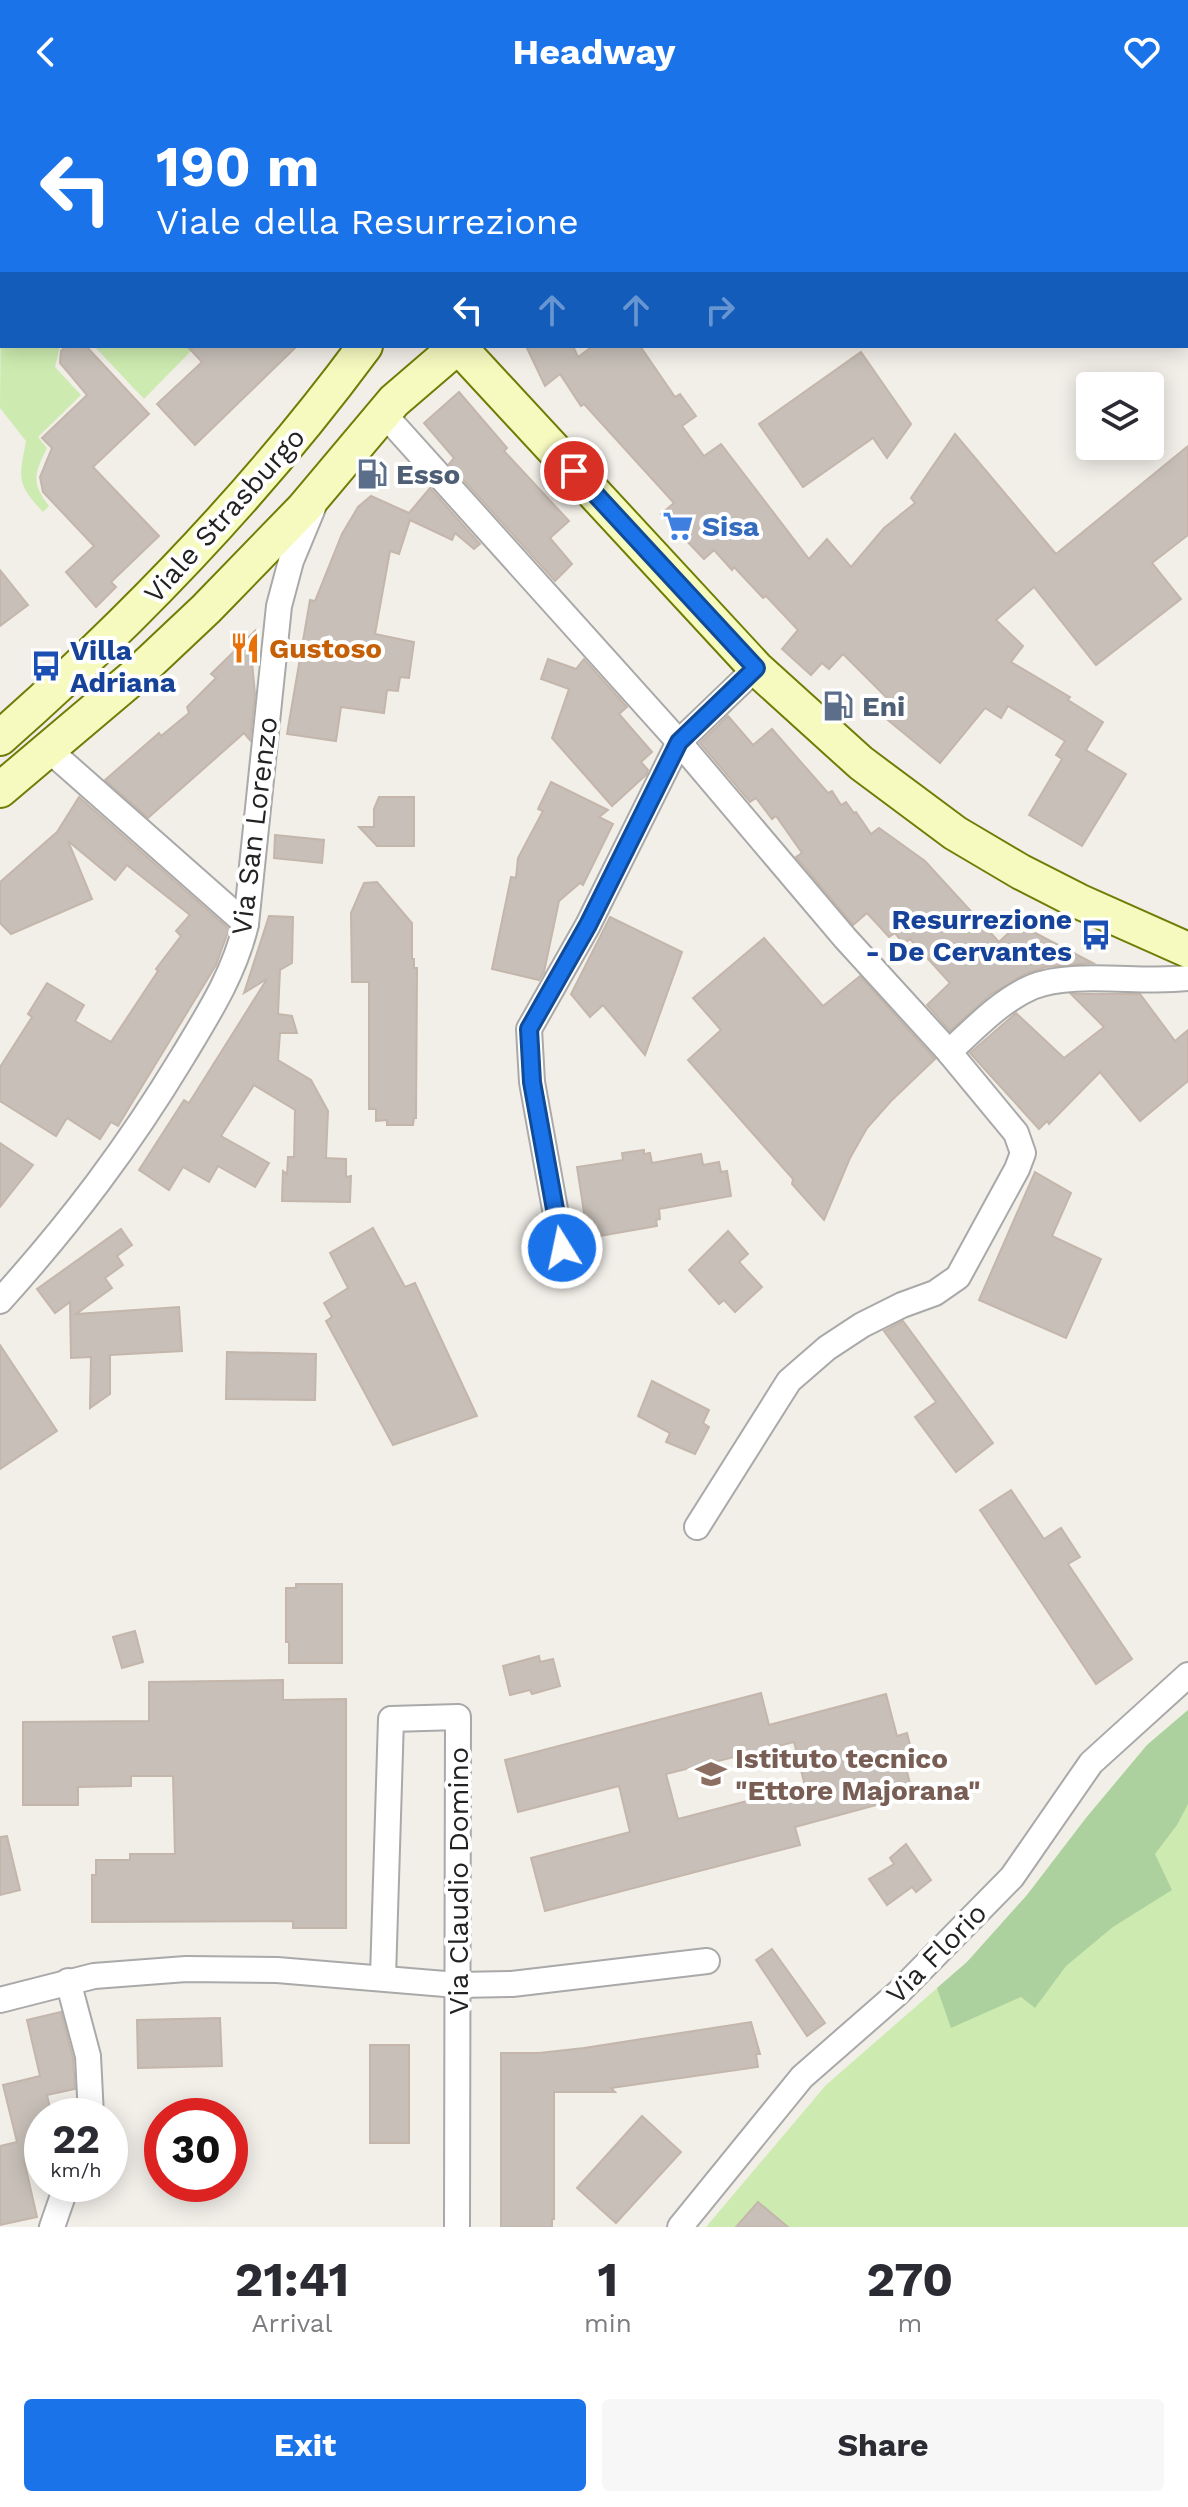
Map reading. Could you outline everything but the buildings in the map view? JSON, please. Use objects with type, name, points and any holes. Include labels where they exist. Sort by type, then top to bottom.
[{"type":"street","name":"Viale Strasburgo","points":[[0,738],[111,637],[180,568],[292,440],[363,348]]},
{"type":"street","name":"Viale Strasburgo","points":[[0,790],[136,675],[217,598],[266,549],[383,413],[456,348]]},
{"type":"street","points":[[460,348],[756,668],[861,763],[955,833],[1063,894],[1188,950]]},
{"type":"street","points":[[383,413],[679,742],[845,938],[949,1052],[1016,1133],[1023,1153],[1010,1183],[958,1277],[935,1293],[862,1325],[827,1348],[789,1381],[697,1527]]},
{"type":"street","name":"Via San Lorenzo","points":[[0,1301],[93,1192],[145,1117],[232,970],[241,948],[279,606],[307,519],[330,477]]},
{"type":"street","points":[[562,1248],[532,1082],[529,1029],[588,925],[679,742],[756,668]]},
{"type":"street","points":[[49,750],[246,924]]},
{"type":"street","points":[[949,1052],[1005,1001],[1035,986],[1073,979],[1162,981],[1188,978]]},
{"type":"street","name":"Via Florio","points":[[680,2227],[802,2077],[898,1993],[1012,1877],[1091,1763],[1188,1675]]},
{"type":"street","name":"Via Claudio Domino","points":[[383,1977],[391,1719],[458,1717],[457,2227]]},
{"type":"street","points":[[0,2000],[94,1976],[186,1969],[277,1970],[457,1985],[512,1984],[707,1961]]},
{"type":"street","points":[[68,1981],[88,2056],[90,2098]]},
{"type":"street","points":[[52,2227],[61,2202]]},
{"type":"green space","points":[[1,348],[60,348],[55,367],[81,395],[38,437],[47,448],[36,477],[39,490],[49,506],[43,512],[28,494],[22,480],[26,441],[0,408]]},
{"type":"green space","points":[[96,348],[189,348],[191,351],[144,399]]},
{"type":"green space","points":[[1188,1710],[1188,2227],[706,2227],[826,2085],[967,1962],[1027,1895],[1147,1745]]},
{"type":"green space","points":[[1188,1710],[1188,1804],[1155,1854],[1172,1890],[1113,1927],[1066,1966],[1035,2008],[1021,1997],[951,2028],[937,1988],[967,1962],[1027,1895],[1147,1745]]},
{"type":"place","name":"Esso","points":[[372,474]]},
{"type":"place","name":"Sisa","points":[[678,526]]},
{"type":"place","name":"Gustoso","points":[[245,648]]},
{"type":"place","name":"Villa Adriana","points":[[46,666]]},
{"type":"place","name":"Eni","points":[[838,706]]},
{"type":"place","name":"Resurrezione - De Cervantes","points":[[1096,935]]},
{"type":"place","name":"Istituto tecnico \"Ettore Majorana\"","points":[[711,1774]]},
{"type":"route","points":[[562,1248],[532,1082],[529,1029],[588,925],[679,742],[756,668],[574,471]]}]
